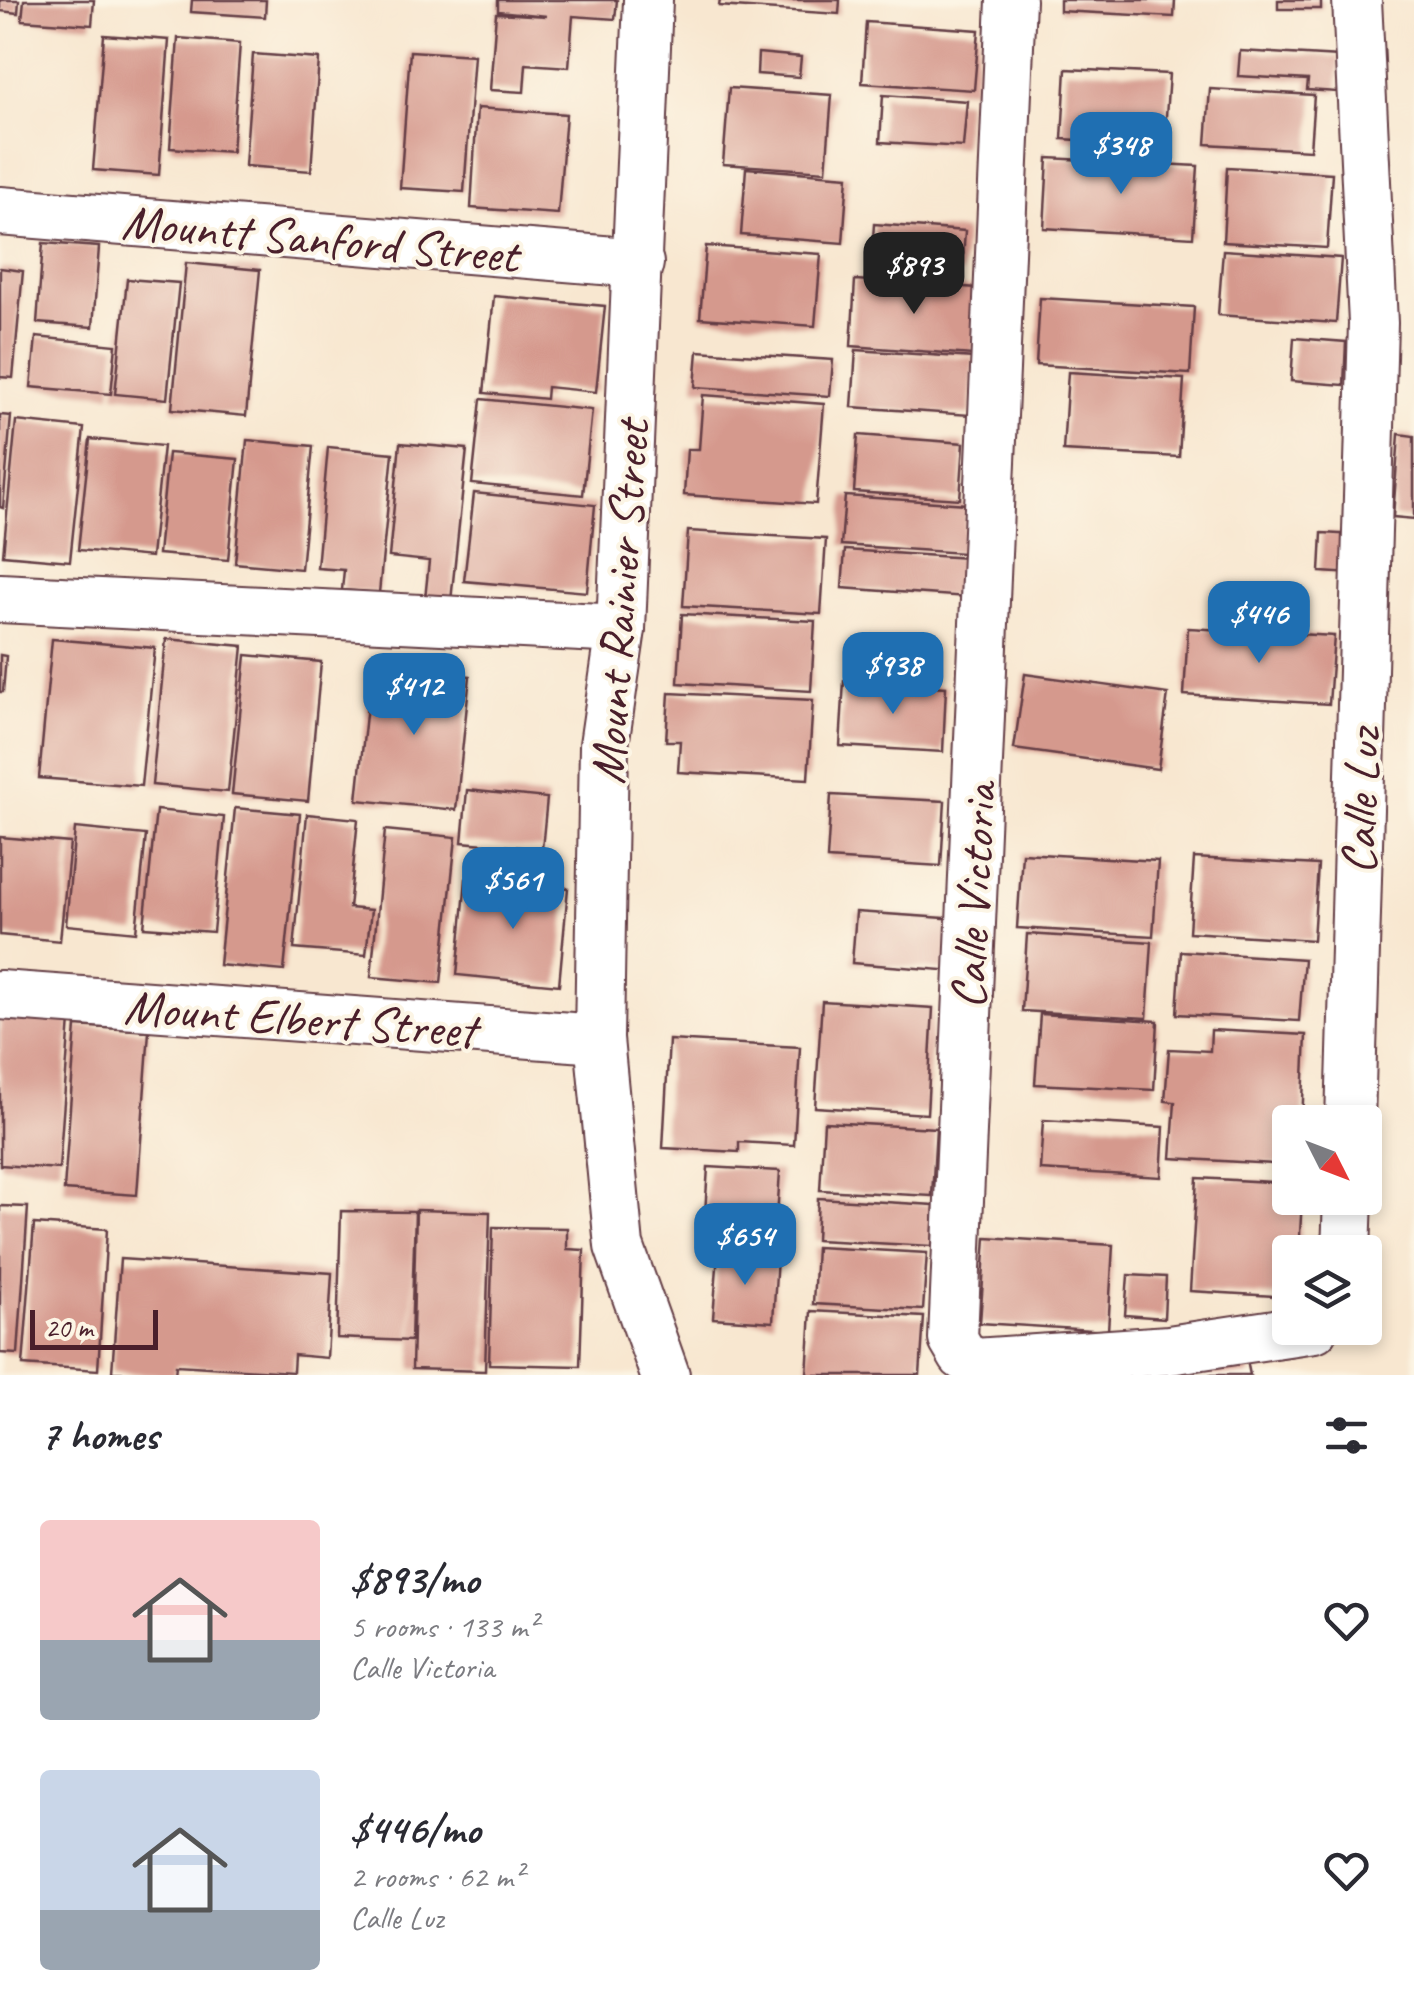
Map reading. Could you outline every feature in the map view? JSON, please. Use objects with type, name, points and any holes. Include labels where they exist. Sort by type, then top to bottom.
[{"type":"street","name":"Mount Rainier Street","points":[[648,0],[620,629],[604,745],[599,1039],[618,1246],[665,1375]]},
{"type":"street","name":"Calle Victoria","points":[[1011,0],[953,1339],[963,1356],[975,1363],[1169,1350],[1272,1334]]},
{"type":"street","name":"Calle Luz","points":[[1350,1105],[1373,324],[1357,0]]},
{"type":"street","name":"Mountt Sanford Street","points":[[0,211],[639,262]]},
{"type":"street","points":[[0,598],[620,629]]},
{"type":"street","name":"Mount Elbert Street","points":[[0,995],[599,1039]]},
{"type":"building","points":[[0,0],[19,0],[18,13],[0,11]]},
{"type":"building","points":[[24,0],[94,0],[92,25],[22,20]]},
{"type":"building","points":[[192,0],[266,0],[265,17],[191,12]]},
{"type":"building","points":[[498,0],[617,0],[615,19],[573,16],[569,67],[526,64],[524,92],[490,90],[496,13],[547,16],[498,11]]},
{"type":"building","points":[[720,0],[840,0],[839,14],[719,6]]},
{"type":"building","points":[[1060,0],[1175,0],[1174,17],[1060,11]]},
{"type":"building","points":[[1278,0],[1321,0],[1321,9],[1278,9]]},
{"type":"building","points":[[866,22],[979,30],[974,90],[862,83]]},
{"type":"building","points":[[104,35],[169,40],[159,175],[93,170]]},
{"type":"building","points":[[178,38],[240,43],[232,152],[170,148]]},
{"type":"building","points":[[410,51],[474,55],[464,192],[400,188]]},
{"type":"building","points":[[1240,51],[1339,57],[1337,92],[1307,90],[1308,80],[1238,76]]},
{"type":"building","points":[[758,53],[801,57],[799,77],[757,74]]},
{"type":"building","points":[[253,54],[319,59],[311,171],[245,166]]},
{"type":"building","points":[[1066,69],[1169,74],[1164,145],[1062,139]]},
{"type":"building","points":[[729,88],[832,95],[826,171],[723,164]]},
{"type":"building","points":[[1210,89],[1314,95],[1310,150],[1206,144]]},
{"type":"building","points":[[883,95],[967,101],[963,147],[880,142]]},
{"type":"building","points":[[477,108],[566,114],[558,214],[471,208]]},
{"type":"building","points":[[1048,158],[1198,166],[1193,237],[1044,228]]},
{"type":"building","points":[[1227,167],[1332,173],[1327,248],[1223,242]]},
{"type":"building","points":[[746,168],[848,176],[843,243],[741,235]]},
{"type":"building","points":[[874,224],[965,231],[962,274],[871,268]]},
{"type":"building","points":[[43,243],[99,247],[93,327],[37,323]]},
{"type":"building","points":[[706,246],[821,254],[815,326],[700,318]]},
{"type":"building","points":[[1223,250],[1341,258],[1336,323],[1218,315]]},
{"type":"building","points":[[186,263],[260,270],[246,416],[172,409]]},
{"type":"building","points":[[0,268],[23,271],[13,378],[0,377]]},
{"type":"building","points":[[127,279],[179,283],[167,399],[115,394]]},
{"type":"building","points":[[855,280],[978,288],[973,355],[851,346]]},
{"type":"building","points":[[494,296],[605,306],[596,392],[547,387],[546,399],[484,393]]},
{"type":"building","points":[[1040,298],[1194,307],[1190,374],[1036,365]]},
{"type":"building","points":[[36,337],[116,345],[111,394],[31,387]]},
{"type":"building","points":[[1294,338],[1346,342],[1344,385],[1291,381]]},
{"type":"building","points":[[856,350],[974,358],[970,415],[852,407]]},
{"type":"building","points":[[698,351],[833,360],[830,396],[695,387]]},
{"type":"building","points":[[1068,372],[1184,379],[1179,457],[1063,451]]},
{"type":"building","points":[[703,395],[824,404],[816,504],[684,495],[687,449],[699,449]]},
{"type":"building","points":[[481,399],[592,410],[583,495],[472,484]]},
{"type":"building","points":[[0,415],[11,416],[3,508],[0,507]]},
{"type":"building","points":[[16,421],[84,428],[70,561],[3,555]]},
{"type":"building","points":[[1399,434],[1414,436],[1414,519],[1393,517]]},
{"type":"building","points":[[858,435],[964,443],[960,499],[854,492]]},
{"type":"building","points":[[90,439],[163,446],[151,557],[78,550]]},
{"type":"building","points":[[247,440],[313,446],[301,569],[235,563]]},
{"type":"building","points":[[400,443],[467,449],[451,601],[425,599],[429,561],[389,557]]},
{"type":"building","points":[[328,447],[393,453],[379,593],[342,590],[344,570],[317,568]]},
{"type":"building","points":[[168,453],[238,459],[228,560],[158,554]]},
{"type":"building","points":[[474,493],[595,505],[587,592],[464,581]]},
{"type":"building","points":[[845,496],[967,504],[963,553],[841,545]]},
{"type":"building","points":[[688,531],[826,539],[821,614],[683,606]]},
{"type":"building","points":[[1322,533],[1357,535],[1355,574],[1320,572]]},
{"type":"building","points":[[845,550],[983,559],[981,598],[842,588]]},
{"type":"building","points":[[682,614],[815,621],[811,691],[678,683]]},
{"type":"building","points":[[1188,628],[1334,636],[1329,704],[1184,695]]},
{"type":"building","points":[[52,639],[155,648],[141,786],[39,778]]},
{"type":"building","points":[[166,639],[243,646],[228,792],[152,785]]},
{"type":"building","points":[[0,655],[6,656],[3,692],[0,692]]},
{"type":"building","points":[[246,655],[321,662],[308,801],[232,794]]},
{"type":"building","points":[[371,667],[470,676],[456,810],[357,800]]},
{"type":"building","points":[[1025,674],[1168,694],[1158,769],[1014,749]]},
{"type":"building","points":[[844,681],[946,687],[943,752],[840,746]]},
{"type":"building","points":[[669,693],[813,700],[808,779],[678,772],[680,741],[666,741]]},
{"type":"building","points":[[467,790],[547,798],[542,849],[462,842]]},
{"type":"building","points":[[831,795],[945,801],[941,866],[827,859]]},
{"type":"building","points":[[235,808],[300,814],[284,971],[219,965]]},
{"type":"building","points":[[156,810],[224,817],[213,932],[144,927]]},
{"type":"building","points":[[307,814],[358,819],[349,908],[371,910],[366,955],[294,949]]},
{"type":"building","points":[[75,828],[146,835],[136,932],[66,925]]},
{"type":"building","points":[[385,830],[456,837],[441,983],[371,977]]},
{"type":"building","points":[[0,837],[70,843],[60,941],[0,935]]},
{"type":"building","points":[[1022,853],[1158,861],[1153,936],[1017,928]]},
{"type":"building","points":[[1194,858],[1318,865],[1313,940],[1189,932]]},
{"type":"building","points":[[466,879],[568,888],[559,985],[457,975]]},
{"type":"building","points":[[856,912],[959,919],[955,971],[852,963]]},
{"type":"building","points":[[1027,934],[1152,942],[1147,1018],[1022,1011]]},
{"type":"building","points":[[1181,951],[1304,959],[1299,1021],[1177,1014]]},
{"type":"building","points":[[822,1001],[933,1008],[927,1114],[815,1107]]},
{"type":"building","points":[[1040,1014],[1158,1021],[1154,1090],[1035,1084]]},
{"type":"building","points":[[0,1015],[70,1020],[59,1169],[0,1165]]},
{"type":"building","points":[[76,1026],[149,1031],[137,1195],[64,1190]]},
{"type":"building","points":[[1211,1030],[1306,1035],[1303,1105],[1272,1105],[1272,1164],[1171,1158],[1175,1102],[1165,1101],[1169,1049],[1210,1051]]},
{"type":"building","points":[[669,1040],[800,1047],[794,1145],[739,1142],[739,1152],[663,1148]]},
{"type":"building","points":[[1043,1120],[1164,1127],[1161,1177],[1040,1170]]},
{"type":"building","points":[[824,1122],[936,1128],[932,1196],[820,1190]]},
{"type":"building","points":[[708,1167],[780,1171],[775,1248],[703,1244]]},
{"type":"building","points":[[1197,1178],[1272,1182],[1272,1215],[1301,1215],[1300,1235],[1272,1235],[1272,1296],[1190,1291]]},
{"type":"building","points":[[818,1198],[934,1205],[932,1246],[816,1240]]},
{"type":"building","points":[[0,1206],[28,1207],[18,1354],[0,1353]]},
{"type":"building","points":[[416,1210],[490,1212],[485,1371],[412,1369]]},
{"type":"building","points":[[341,1211],[415,1212],[411,1341],[337,1338]]},
{"type":"building","points":[[34,1224],[107,1229],[98,1370],[23,1365]]},
{"type":"building","points":[[493,1227],[567,1228],[567,1249],[584,1250],[580,1366],[489,1364]]},
{"type":"building","points":[[986,1237],[1113,1245],[1108,1331],[980,1323]]},
{"type":"building","points":[[816,1247],[927,1253],[923,1310],[813,1304]]},
{"type":"building","points":[[718,1254],[777,1257],[773,1322],[713,1318]]},
{"type":"building","points":[[120,1259],[332,1273],[327,1358],[294,1355],[293,1372],[176,1365],[175,1375],[112,1372]]},
{"type":"building","points":[[1128,1275],[1166,1277],[1164,1318],[1125,1315]]},
{"type":"building","points":[[811,1311],[924,1317],[920,1375],[807,1375]]},
{"type":"building","points":[[1245,1351],[1250,1375],[1173,1375],[1171,1365]]}]
